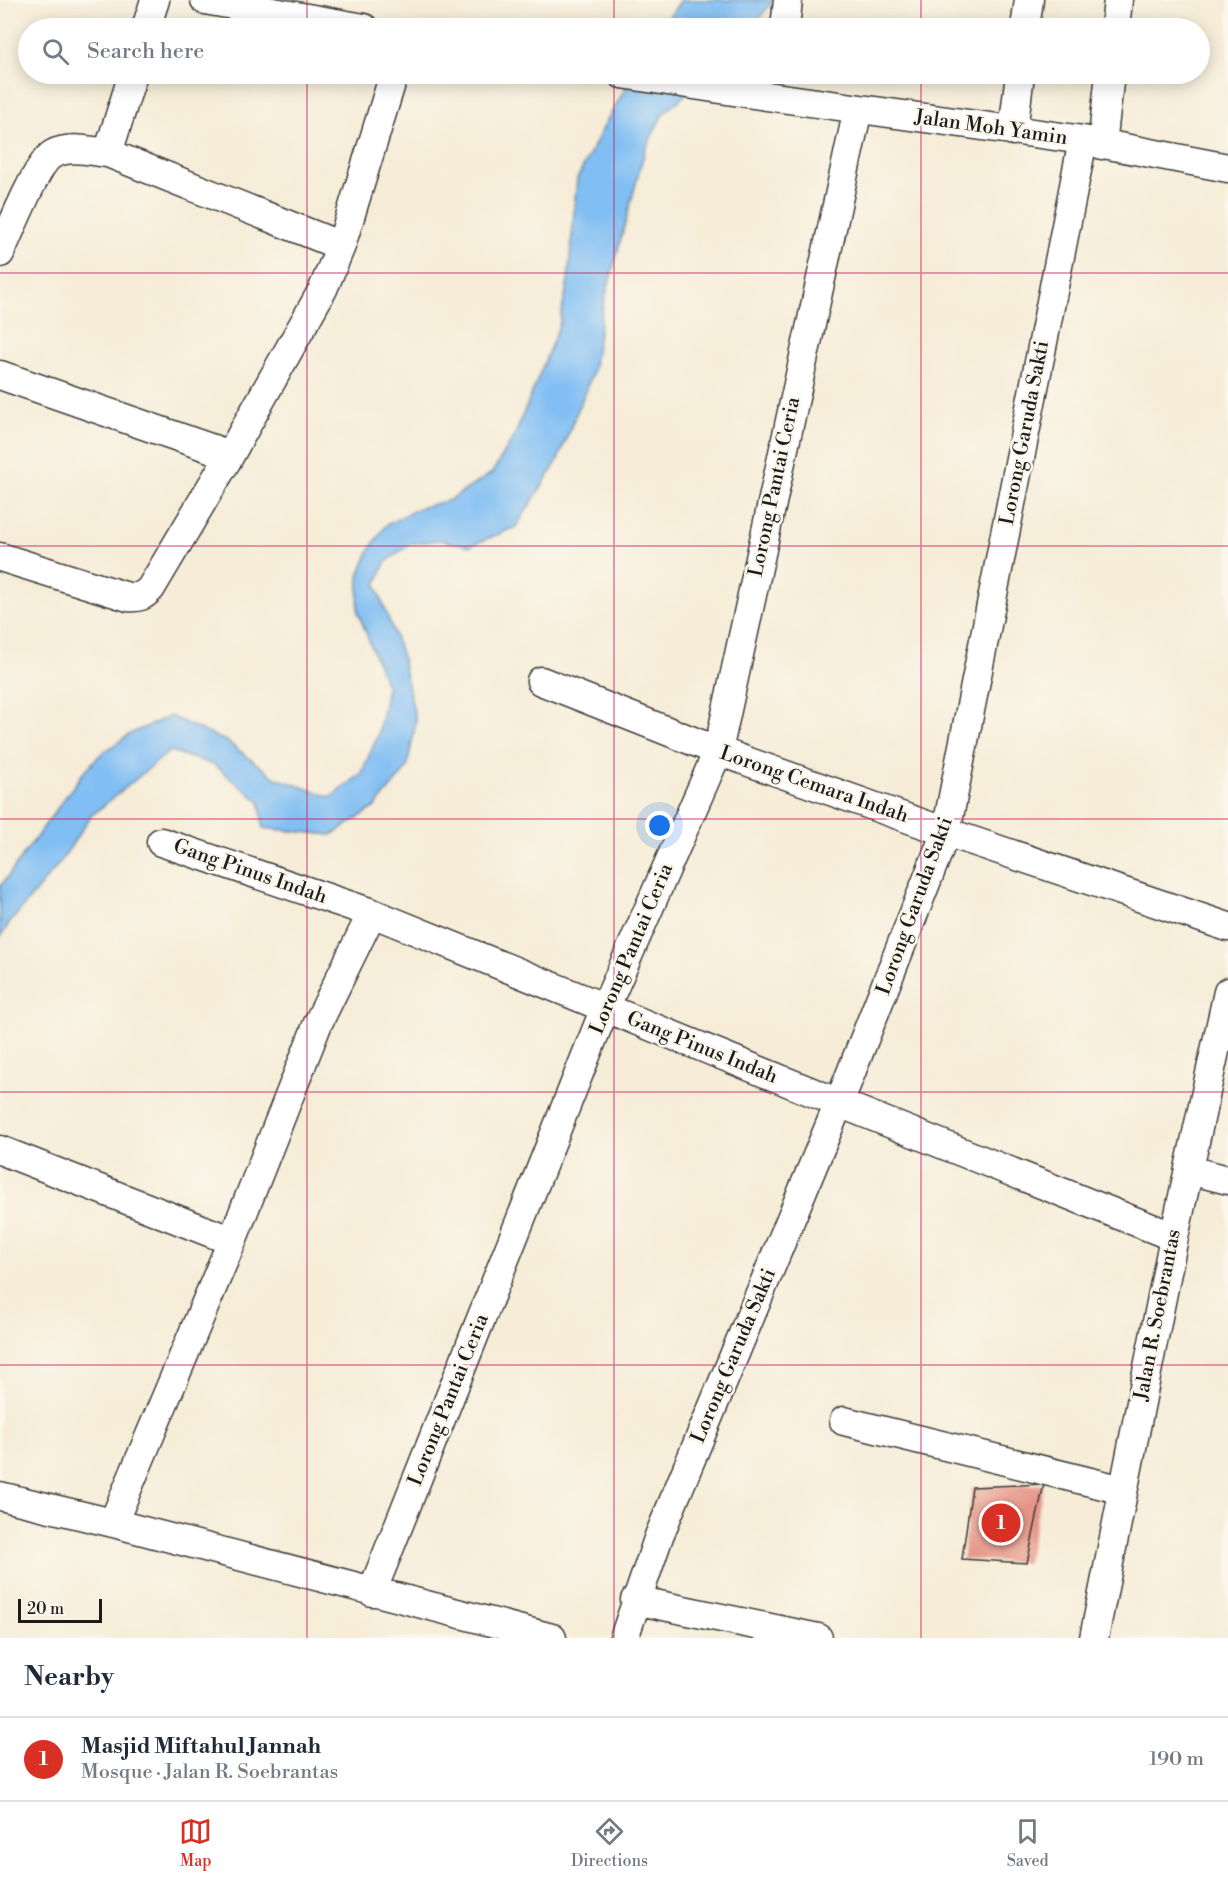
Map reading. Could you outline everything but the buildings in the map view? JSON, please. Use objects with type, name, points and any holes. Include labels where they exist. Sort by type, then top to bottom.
[{"type":"street","points":[[149,18],[155,0]]},
{"type":"street","points":[[205,0],[307,18]]},
{"type":"street","points":[[786,18],[788,0]]},
{"type":"street","points":[[1026,18],[1029,0]]},
{"type":"street","points":[[1115,18],[1118,0]]},
{"type":"street","points":[[108,153],[130,84]]},
{"type":"street","points":[[0,557],[128,597],[145,595],[156,582],[323,289],[341,246],[391,84]]},
{"type":"street","name":"Jalan Moh Yamin","points":[[728,84],[770,88],[858,109],[1092,143],[1228,168]]},
{"type":"street","points":[[1013,131],[1019,84]]},
{"type":"street","name":"Lorong Garuda Sakti","points":[[624,1638],[664,1525],[839,1103],[946,832],[1092,143],[1107,84]]},
{"type":"street","name":"Lorong Pantai Ceria","points":[[372,1592],[605,1008],[718,751],[858,109]]},
{"type":"street","points":[[0,253],[39,170],[51,155],[69,149],[108,153],[341,246]]},
{"type":"street","points":[[0,375],[230,455]]},
{"type":"street","name":"Lorong Cemara Indah","points":[[541,681],[718,751],[946,832],[1228,927]]},
{"type":"street","name":"Gang Pinus Indah","points":[[160,842],[372,913],[1174,1237]]},
{"type":"street","points":[[113,1523],[232,1241],[318,1023],[372,913]]},
{"type":"street","name":"Jalan R. Soebrantas","points":[[1094,1638],[1174,1237],[1228,992]]},
{"type":"street","points":[[0,1150],[232,1241]]},
{"type":"street","points":[[1189,1170],[1228,1180]]},
{"type":"street","points":[[844,1421],[1123,1490]]},
{"type":"street","points":[[0,1496],[113,1523],[552,1638]]},
{"type":"street","points":[[636,1600],[818,1638]]},
{"type":"water","points":[[681,0],[774,0],[759,18],[668,18]]},
{"type":"water","points":[[628,84],[698,84],[663,114],[645,150],[603,305],[593,372],[557,462],[516,527],[470,546],[439,540],[410,544],[385,563],[376,585],[400,650],[416,721],[407,768],[375,807],[332,835],[263,828],[260,802],[214,765],[170,751],[91,816],[61,861],[8,925],[0,938],[0,887],[83,773],[101,754],[130,734],[170,716],[226,741],[276,778],[331,797],[361,774],[378,735],[387,688],[358,612],[359,576],[370,549],[386,525],[419,508],[450,500],[492,473],[514,437],[559,326],[568,281],[577,179]]},
{"type":"place","name":"Masjid Miftahul Jannah","points":[[1001,1523]]}]
